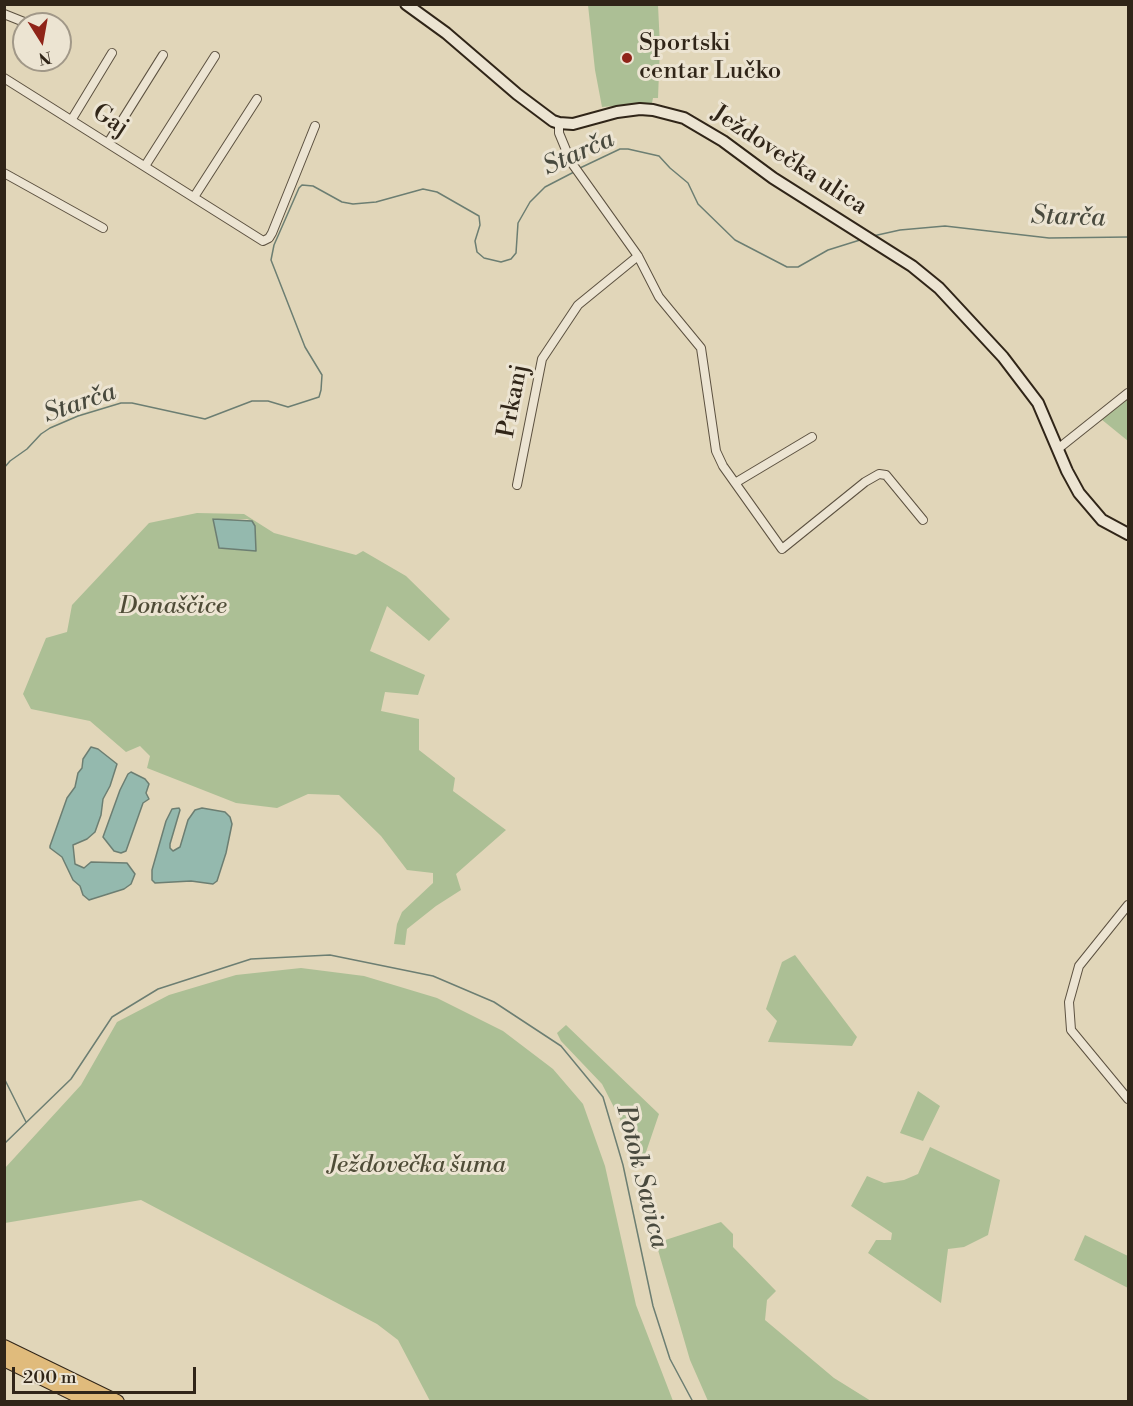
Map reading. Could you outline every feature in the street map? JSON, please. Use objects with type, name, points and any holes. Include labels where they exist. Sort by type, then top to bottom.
[{"type":"highway","points":[[4,1347],[117,1401]]},
{"type":"highway","points":[[4,1359],[91,1401]]},
{"type":"main road","points":[[406,4],[446,33],[546,117],[559,123]]},
{"type":"main road","name":"Ježdovečka ulica","points":[[559,123],[573,124],[617,112],[640,109],[684,118],[723,141],[773,178],[912,266],[939,288],[1003,357],[1038,403],[1073,484],[1085,502],[1102,520],[1128,534]]},
{"type":"street","points":[[72,119],[112,53]]},
{"type":"street","points":[[108,143],[164,55]]},
{"type":"street","points":[[145,166],[215,56]]},
{"type":"street","name":"Gaj","points":[[4,78],[72,119],[259,240],[266,241],[272,233],[315,126]]},
{"type":"street","points":[[194,197],[257,99]]},
{"type":"street","points":[[559,123],[562,141],[573,165],[638,256],[659,297],[701,348],[716,451],[723,466],[782,549],[865,482],[879,474],[886,475],[922,520]]},
{"type":"street","points":[[4,173],[103,228]]},
{"type":"street","name":"Prkanj","points":[[517,485],[542,359],[578,305],[638,256]]},
{"type":"street","points":[[1059,448],[1128,393]]},
{"type":"street","points":[[735,483],[812,437]]},
{"type":"street","points":[[1128,905],[1079,966],[1069,1002],[1071,1030],[1128,1099]]},
{"type":"green space","name":"Sportski centar Lučko","points":[[588,5],[658,5],[660,47],[658,98],[653,98],[652,103],[602,107],[595,70]]},
{"type":"green space","points":[[1128,398],[1128,441],[1101,419]]},
{"type":"green space","name":"Donaščice","points":[[197,513],[244,514],[274,533],[356,555],[363,551],[406,576],[450,619],[429,641],[387,606],[370,651],[425,675],[418,695],[385,692],[381,711],[419,719],[419,750],[455,778],[453,791],[506,830],[456,874],[461,890],[407,929],[405,945],[394,944],[397,924],[402,912],[433,883],[433,873],[407,870],[381,836],[339,795],[308,794],[277,808],[236,803],[147,768],[150,756],[140,746],[126,752],[90,721],[31,709],[23,694],[46,638],[67,632],[72,605],[149,523]],"holes":[[[247,519],[252,521],[218,545],[213,520]]]},
{"type":"green space","points":[[795,955],[857,1037],[852,1046],[768,1042],[777,1021],[766,1009],[782,962]]},
{"type":"green space","name":"Ježdovečka šuma","points":[[301,968],[364,976],[437,998],[503,1031],[553,1069],[583,1104],[605,1166],[636,1305],[673,1401],[430,1401],[398,1340],[377,1324],[141,1200],[5,1223],[5,1168],[81,1085],[117,1022],[169,995],[236,975]]},
{"type":"green space","points":[[566,1025],[659,1114],[645,1155],[628,1151],[620,1119],[602,1084],[561,1041],[557,1033]]},
{"type":"green space","points":[[918,1091],[940,1106],[923,1141],[900,1133]]},
{"type":"green space","points":[[930,1147],[1000,1180],[988,1235],[964,1247],[948,1249],[941,1303],[868,1253],[876,1240],[891,1240],[892,1233],[851,1206],[867,1176],[884,1183],[904,1180],[918,1174]]},
{"type":"green space","points":[[721,1222],[733,1234],[733,1247],[776,1291],[767,1300],[765,1320],[834,1378],[871,1401],[708,1401],[690,1360],[656,1243]]},
{"type":"green space","points":[[1085,1235],[1128,1256],[1128,1288],[1074,1260]]},
{"type":"water","points":[[213,519],[252,521],[255,526],[256,551],[219,548]]},
{"type":"water","points":[[91,747],[98,749],[117,764],[103,799],[101,815],[95,832],[87,839],[73,845],[75,864],[84,868],[91,862],[127,863],[135,874],[131,884],[124,889],[89,900],[73,880],[62,857],[50,846],[67,798],[75,787],[83,759]]},
{"type":"water","points":[[131,772],[145,779],[149,784],[146,793],[149,799],[143,803],[126,851],[121,853],[114,851],[103,837],[120,790]]},
{"type":"water","points":[[179,808],[170,844],[173,851],[180,847],[188,820],[195,810],[202,808],[225,812],[230,817],[232,824],[226,853],[217,881],[213,884],[191,881],[155,883],[152,880],[152,870],[166,821],[172,809]]},
{"type":"waterway","name":"Starča","points":[[580,168],[620,149],[659,156],[688,183],[698,204],[735,240],[787,267],[798,267],[828,250],[860,240]]},
{"type":"waterway","name":"Starča","points":[[4,468],[50,428],[78,416],[121,403],[132,403],[205,419],[252,401],[268,401],[288,407],[319,397],[322,375],[305,347],[271,260],[274,245],[302,185],[313,186],[342,202],[353,204],[376,202],[423,189],[437,192],[479,216],[480,225],[475,241],[477,252],[484,258],[501,262],[511,259],[516,253],[518,223],[530,202],[545,187],[574,172]]},
{"type":"waterway","name":"Starča","points":[[873,236],[900,230],[945,226],[1049,238],[1128,237]]},
{"type":"waterway","name":"Potok Savica","points":[[4,1144],[71,1079],[112,1017],[158,989],[251,959],[330,955],[433,976],[494,1002],[561,1046],[603,1097],[623,1165],[653,1306],[670,1359],[693,1402]]},
{"type":"waterway","name":"Starča","points":[[4,1078],[26,1122]]},
{"type":"place","name":"Sportski centar Lučko","points":[[627,58]]}]
